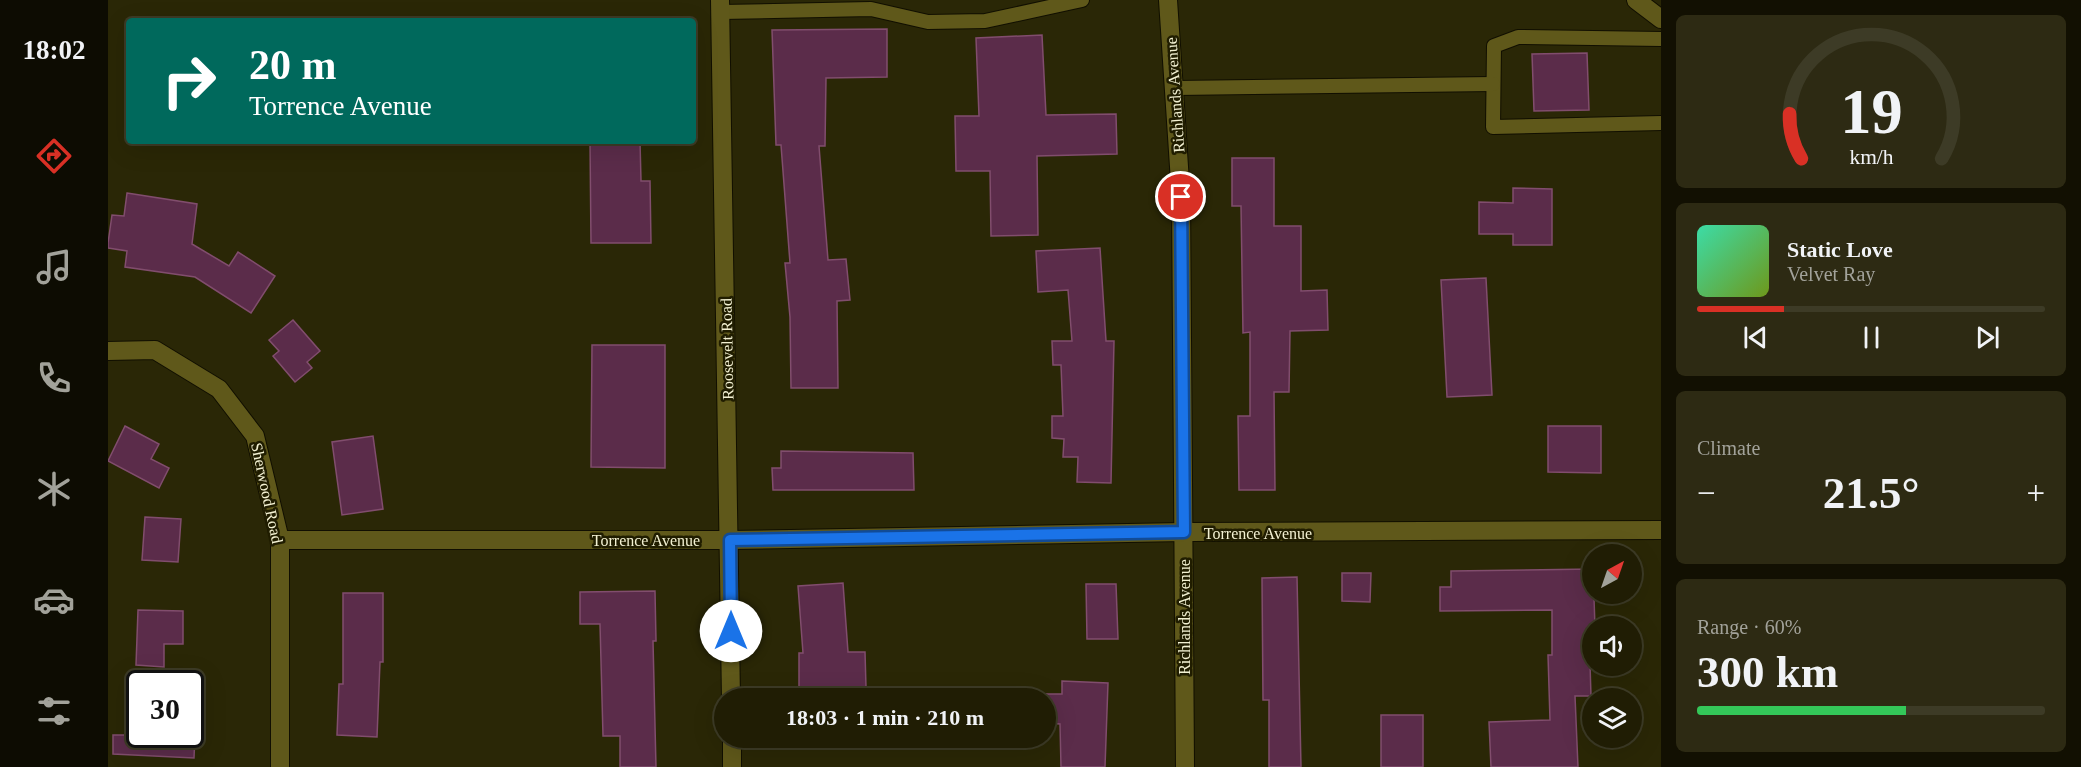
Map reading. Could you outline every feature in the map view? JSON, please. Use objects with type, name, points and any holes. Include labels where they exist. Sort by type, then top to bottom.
[{"type":"street","name":"Richlands Avenue","points":[[1168,0],[1176,88],[1181,197],[1185,767]]},
{"type":"street","points":[[1636,0],[1661,20]]},
{"type":"street","name":"Roosevelt Road","points":[[721,6],[731,688]]},
{"type":"street","name":"Sherwood Road","points":[[108,351],[155,350],[219,389],[255,436],[280,540],[280,767]]},
{"type":"street","name":"Torrence Avenue","points":[[280,540],[730,540],[1184,532],[1661,530]]},
{"type":"street","points":[[732,748],[732,767]]},
{"type":"lane","points":[[721,6],[871,9],[928,22],[984,21],[1082,0]]},
{"type":"lane","points":[[1661,39],[1518,37],[1494,46],[1493,127],[1661,123]]},
{"type":"lane","points":[[1176,88],[1493,84]]},
{"type":"building","points":[[887,29],[887,77],[826,78],[825,146],[819,146],[828,260],[846,259],[850,300],[837,301],[838,388],[791,388],[790,317],[785,263],[790,263],[781,145],[776,145],[772,30]]},
{"type":"building","points":[[1042,35],[1046,115],[1116,114],[1117,154],[1037,156],[1038,235],[991,236],[990,171],[956,171],[955,116],[979,116],[976,38]]},
{"type":"building","points":[[1587,53],[1589,110],[1534,111],[1532,54]]},
{"type":"building","points":[[590,144],[640,144],[641,181],[650,181],[651,243],[591,243]]},
{"type":"building","points":[[1232,158],[1274,158],[1274,226],[1301,226],[1301,291],[1327,290],[1328,330],[1290,331],[1289,392],[1274,392],[1275,490],[1239,490],[1238,416],[1250,416],[1250,332],[1243,333],[1241,206],[1232,206]]},
{"type":"building","points":[[1513,188],[1552,189],[1552,245],[1513,245],[1513,234],[1479,234],[1479,202],[1513,203]]},
{"type":"building","points":[[127,193],[197,204],[192,244],[229,266],[238,252],[275,276],[251,313],[195,277],[125,267],[127,251],[108,248],[108,243],[112,215],[124,216]]},
{"type":"building","points":[[1100,248],[1106,341],[1114,341],[1111,483],[1077,482],[1078,457],[1063,457],[1064,439],[1052,438],[1052,416],[1063,416],[1061,365],[1053,365],[1052,341],[1072,341],[1068,290],[1038,292],[1036,251]]},
{"type":"building","points":[[1486,278],[1492,395],[1447,397],[1441,280]]},
{"type":"building","points":[[293,320],[320,351],[307,362],[312,368],[295,382],[273,356],[279,351],[269,340]]},
{"type":"building","points":[[592,345],[665,345],[665,468],[591,467]]},
{"type":"building","points":[[125,426],[159,444],[151,459],[169,468],[159,488],[108,461]]},
{"type":"building","points":[[1548,426],[1601,426],[1601,473],[1548,472]]},
{"type":"building","points":[[373,436],[383,509],[342,515],[332,442]]},
{"type":"building","points":[[781,451],[913,453],[914,490],[773,490],[772,468],[781,468]]},
{"type":"building","points":[[145,517],[181,519],[178,562],[142,560]]},
{"type":"building","points":[[1582,569],[1582,604],[1594,604],[1595,616],[1582,616],[1582,676],[1590,676],[1591,688],[1582,688],[1582,696],[1575,696],[1578,767],[1491,767],[1489,722],[1550,720],[1548,655],[1552,655],[1552,610],[1440,611],[1440,587],[1451,587],[1451,571]]},
{"type":"building","points":[[1342,573],[1371,573],[1370,602],[1342,601]]},
{"type":"building","points":[[1297,577],[1301,767],[1269,767],[1269,700],[1263,700],[1262,578]]},
{"type":"building","points":[[843,583],[848,652],[865,652],[866,687],[799,688],[799,653],[803,653],[798,586]]},
{"type":"building","points":[[1086,584],[1116,584],[1118,639],[1087,639]]},
{"type":"building","points":[[655,591],[656,641],[653,641],[656,767],[620,767],[620,736],[603,736],[600,624],[580,624],[580,592]]},
{"type":"building","points":[[343,593],[383,593],[383,662],[380,662],[377,737],[337,735],[339,684],[343,684]]},
{"type":"building","points":[[138,610],[183,611],[183,644],[164,644],[164,667],[136,665]]},
{"type":"building","points":[[1062,681],[1108,683],[1105,767],[1061,767],[1060,724],[1056,724],[1056,694],[1062,694]]},
{"type":"building","points":[[1381,715],[1423,715],[1423,767],[1381,767]]},
{"type":"building","points":[[113,735],[126,735],[126,748],[194,748],[194,758],[113,754]]},
{"type":"route","points":[[731,631],[730,540],[1184,532],[1181,197]]}]
